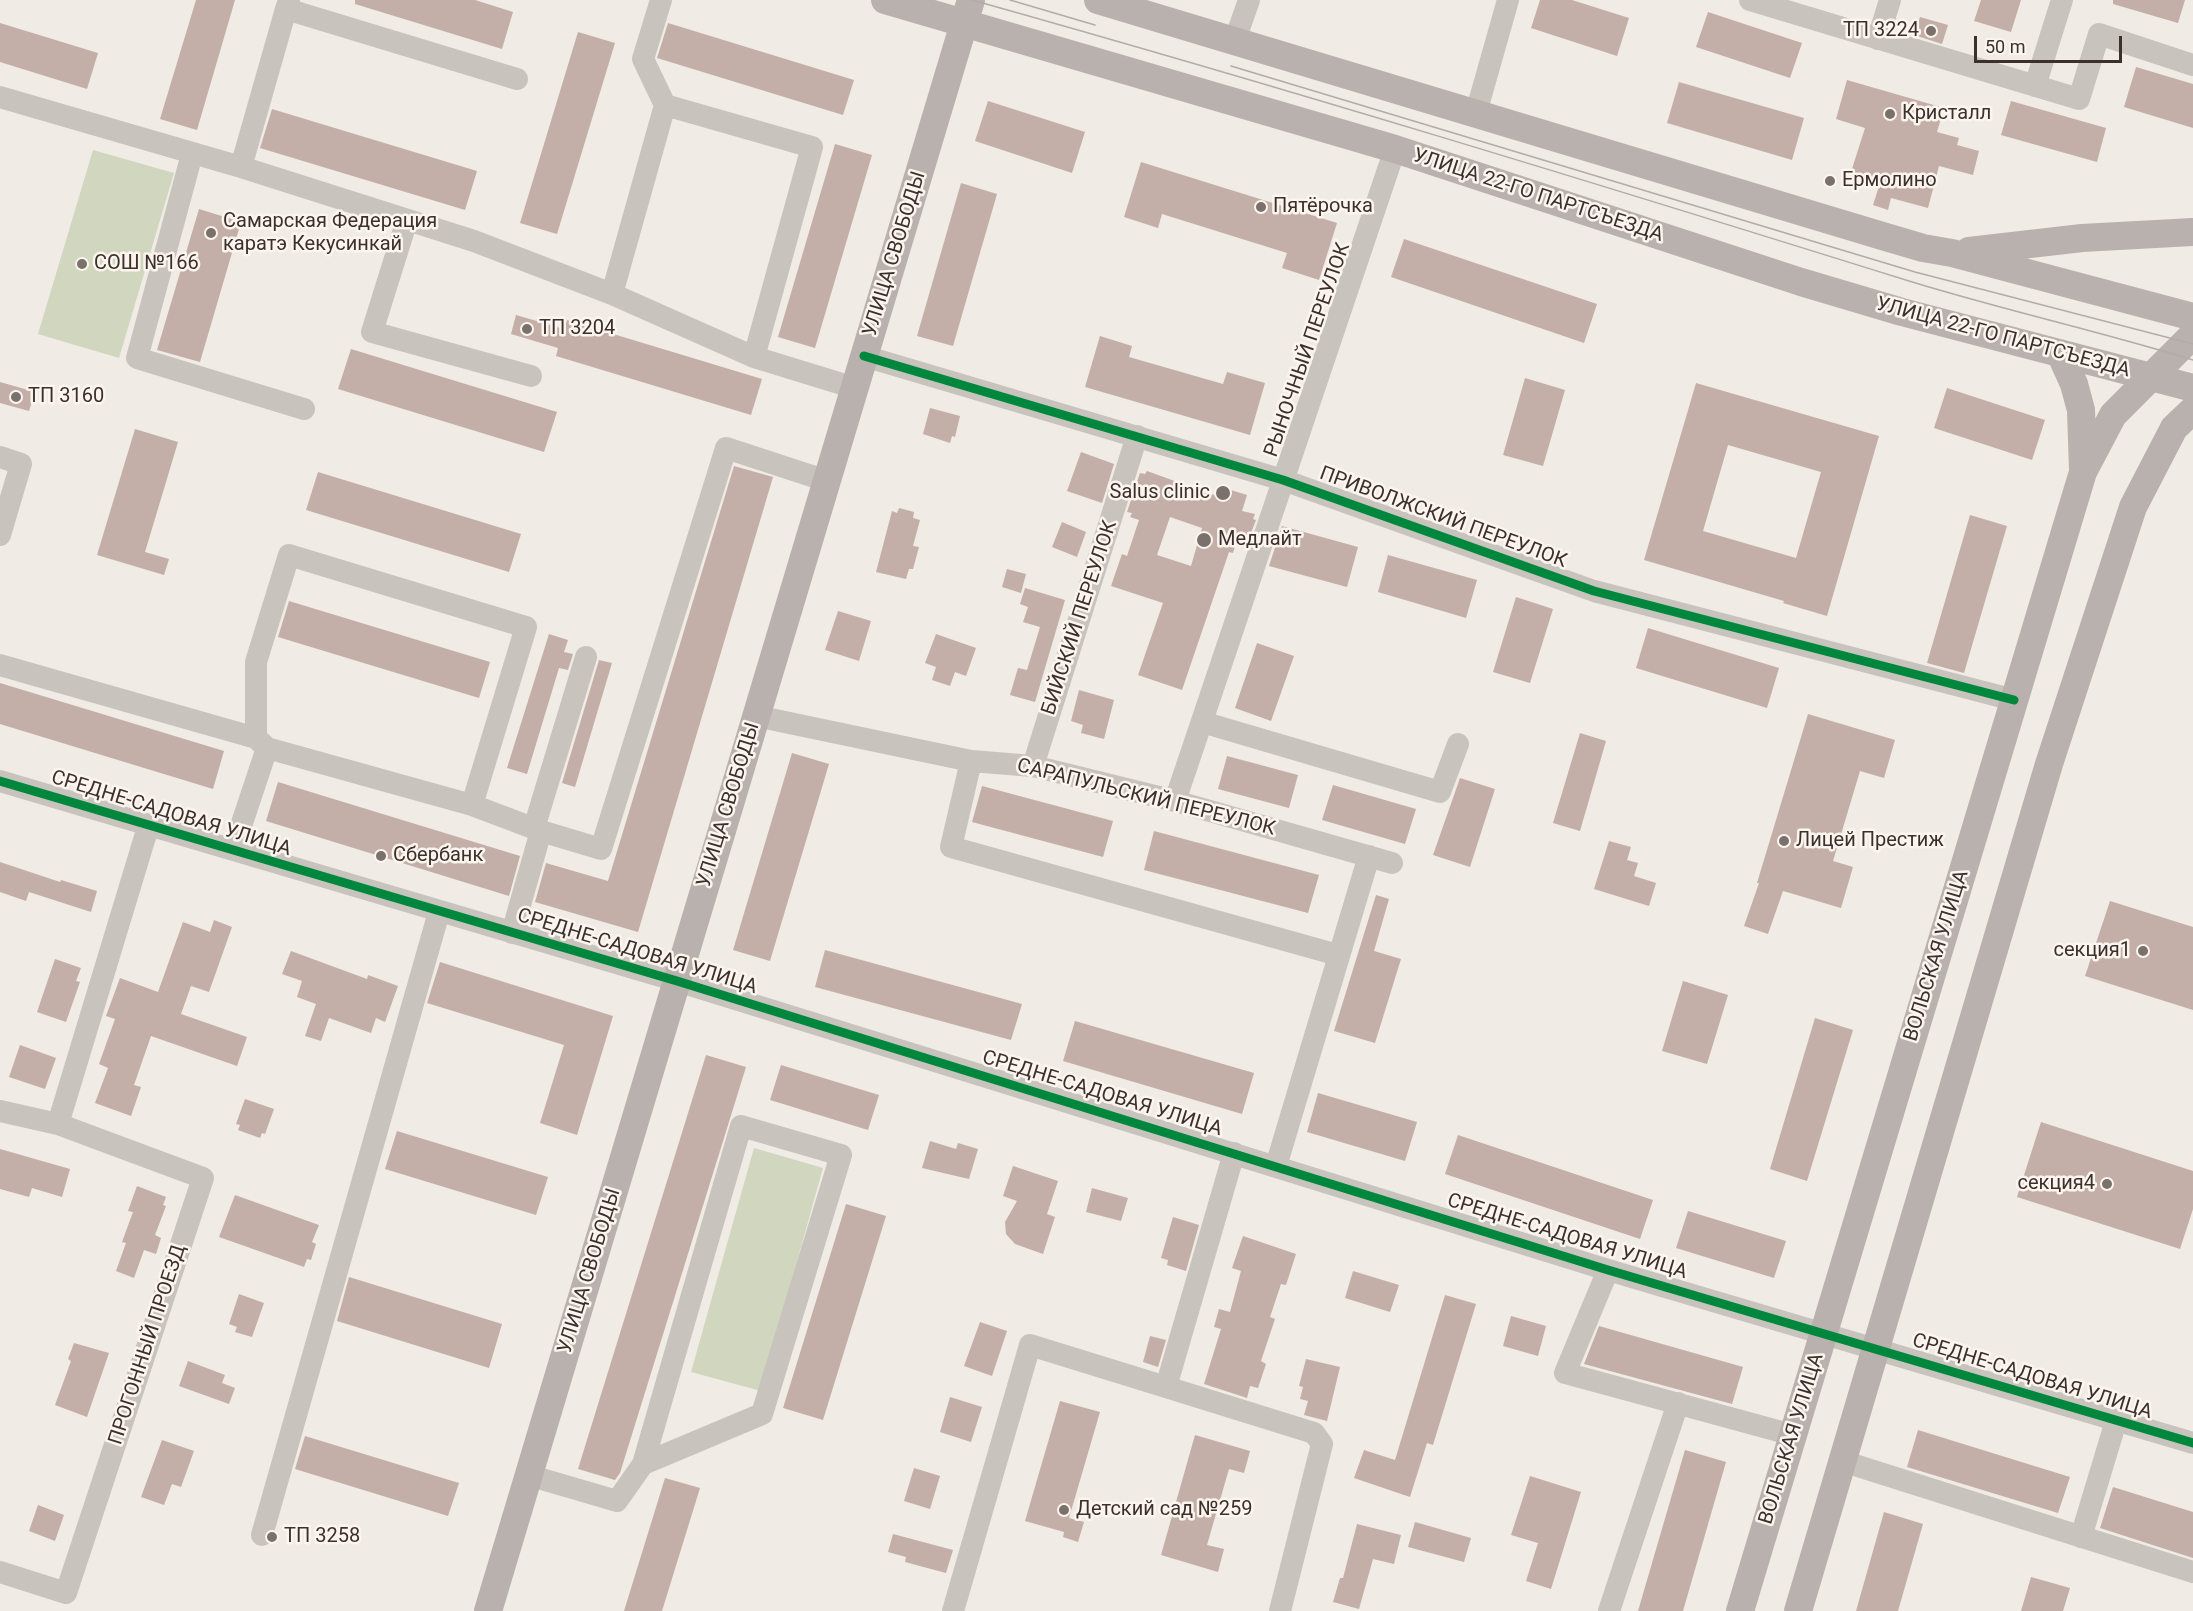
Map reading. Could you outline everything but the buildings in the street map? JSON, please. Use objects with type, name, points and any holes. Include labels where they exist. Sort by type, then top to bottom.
[{"type":"main road","name":"УЛИЦА 22-ГО ПАРТСЪЕЗДА","points":[[885,0],[968,12],[1801,282],[1902,312],[2193,388]]},
{"type":"main road","points":[[1098,0],[1923,248],[1952,253],[2193,317]]},
{"type":"main road","name":"УЛИЦА СВОБОДЫ","points":[[488,1611],[968,12]]},
{"type":"main road","points":[[1952,253],[2082,238],[2193,232]]},
{"type":"main road","name":"ВОЛЬСКАЯ УЛИЦА","points":[[1740,1611],[2083,472],[2112,415],[2193,335]]},
{"type":"main road","points":[[2060,353],[2074,384],[2081,410],[2083,472]]},
{"type":"main road","points":[[1798,1611],[2049,764],[2133,507],[2174,428],[2193,410]]},
{"type":"street","points":[[612,294],[665,105],[643,59],[661,0]]},
{"type":"street","points":[[1235,40],[1249,0]]},
{"type":"street","points":[[1476,113],[1508,0]]},
{"type":"street","points":[[1750,0],[2079,99],[2099,34],[2193,65]]},
{"type":"street","points":[[1878,39],[1890,0]]},
{"type":"street","points":[[2035,86],[2062,0]]},
{"type":"street","points":[[241,167],[288,5],[517,79]]},
{"type":"street","points":[[0,97],[241,167],[474,241],[612,294],[754,357],[855,388]]},
{"type":"street","points":[[665,105],[812,147],[754,357]]},
{"type":"street","name":"РЫНОЧНЫЙ ПЕРЕУЛОК","points":[[1175,801],[1395,149]]},
{"type":"street","points":[[192,154],[137,358],[304,410]]},
{"type":"street","points":[[408,220],[372,332],[531,376]]},
{"type":"street","name":"ПРИВОЛЖСКИЙ ПЕРЕУЛОК","points":[[864,356],[1283,480],[1594,591],[2014,700]]},
{"type":"street","name":"БИЙСКИЙ ПЕРЕУЛОК","points":[[1033,766],[1137,436]]},
{"type":"street","points":[[0,665],[472,806],[601,849],[726,447],[827,482]]},
{"type":"street","points":[[0,457],[21,464],[0,535]]},
{"type":"street","points":[[239,832],[262,743],[256,662],[289,555],[526,627],[472,806]]},
{"type":"street","points":[[512,933],[538,829],[586,657]]},
{"type":"street","name":"САРАПУЛЬСКИЙ ПЕРЕУЛОК","points":[[756,716],[971,761],[1033,766],[1175,801],[1392,863]]},
{"type":"street","points":[[1202,722],[1440,792],[1458,744]]},
{"type":"street","points":[[971,761],[951,847],[1338,955]]},
{"type":"street","name":"СРЕДНЕ-САДОВАЯ УЛИЦА","points":[[0,781],[148,827],[677,981],[1608,1270],[2193,1443]]},
{"type":"street","points":[[57,1124],[148,827]]},
{"type":"street","points":[[1275,1166],[1369,856]]},
{"type":"street","points":[[262,1535],[439,912]]},
{"type":"street","name":"ПРОГОННЫЙ ПРОЕЗД","points":[[0,1111],[57,1124],[203,1178],[66,1593],[0,1572]]},
{"type":"street","points":[[528,1475],[617,1501],[643,1464],[741,1126],[841,1155],[762,1414],[643,1464]]},
{"type":"street","points":[[1166,1387],[1234,1153]]},
{"type":"street","points":[[1608,1270],[1565,1373],[1793,1435]]},
{"type":"street","points":[[953,1611],[1030,1345],[1314,1433],[1323,1444],[1280,1611]]},
{"type":"street","points":[[1609,1611],[1678,1403]]},
{"type":"street","points":[[2081,1537],[2116,1421]]},
{"type":"street","points":[[1842,1461],[2193,1572]]},
{"type":"green space","points":[[93,150],[174,173],[119,358],[38,334]]},
{"type":"green space","points":[[754,1148],[823,1168],[761,1391],[691,1372]]},
{"type":"tram line","points":[[972,0],[1442,137],[1944,292],[2193,360]]},
{"type":"tram line","points":[[1010,0],[1095,25]]},
{"type":"tram line","points":[[1231,66],[1915,272],[2193,344]]},
{"type":"cycle path","points":[[864,356],[1283,480],[1594,591],[2014,700]]},
{"type":"cycle path","points":[[0,781],[677,981],[1608,1270],[2193,1443]]},
{"type":"place","name":"ТП 3224","points":[[1931,31]]},
{"type":"place","name":"Кристалл","points":[[1890,114]]},
{"type":"place","name":"Ермолино","points":[[1830,181]]},
{"type":"place","name":"Пятёрочка","points":[[1261,207]]},
{"type":"place","name":"Самарская Федерация каратэ Кекусинкай","points":[[211,233]]},
{"type":"place","name":"СОШ №166","points":[[82,264]]},
{"type":"place","name":"ТП 3204","points":[[527,329]]},
{"type":"place","name":"ТП 3160","points":[[16,397]]},
{"type":"place","name":"Salus clinic","points":[[1223,493]]},
{"type":"place","name":"Медлайт","points":[[1204,540]]},
{"type":"place","name":"Лицей Престиж","points":[[1784,841]]},
{"type":"place","name":"Сбербанк","points":[[381,856]]},
{"type":"place","name":"секция1","points":[[2143,951]]},
{"type":"place","name":"секция4","points":[[2107,1184]]},
{"type":"place","name":"Детский сад №259","points":[[1064,1510]]},
{"type":"place","name":"ТП 3258","points":[[272,1537]]}]
